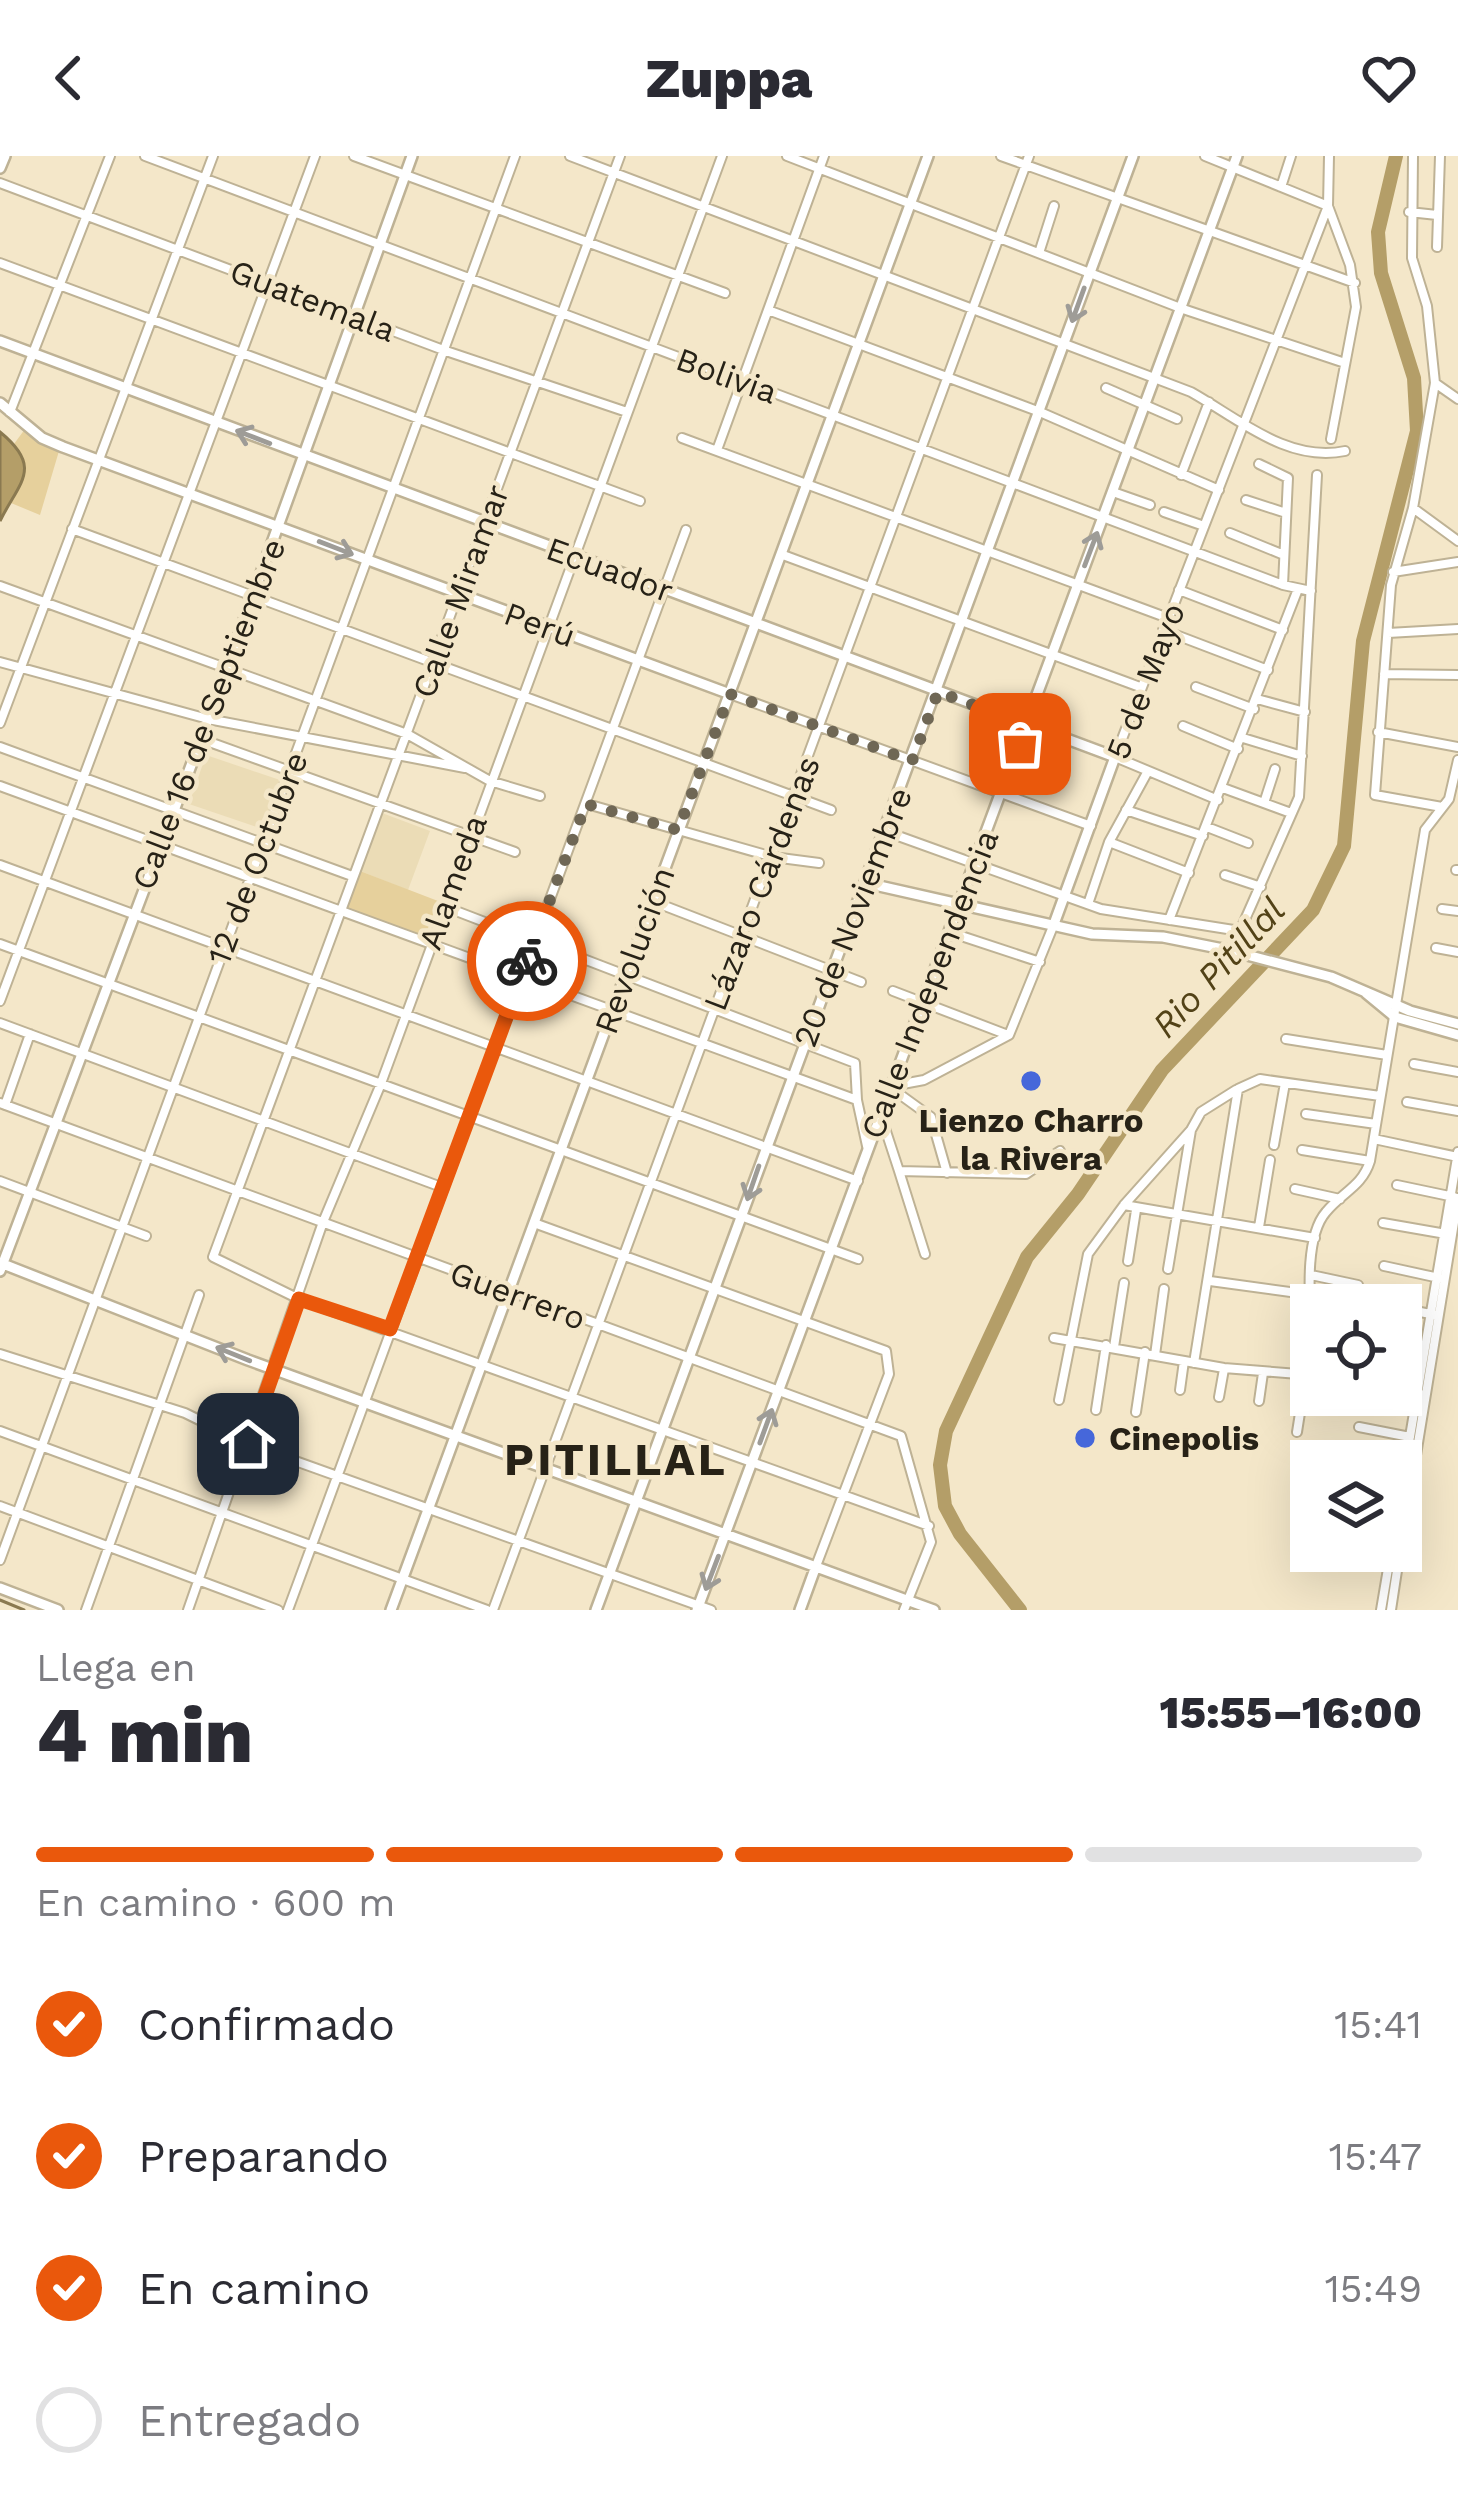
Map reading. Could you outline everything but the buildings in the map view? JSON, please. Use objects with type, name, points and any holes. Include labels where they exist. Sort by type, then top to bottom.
[{"type":"street","points":[[10,412],[110,156]]},
{"type":"street","name":"Bolivia","points":[[145,156],[1105,514],[1283,585],[1311,591]]},
{"type":"street","points":[[0,723],[213,156]]},
{"type":"street","points":[[0,1001],[238,352],[315,156]]},
{"type":"street","points":[[354,156],[725,293]]},
{"type":"street","name":"Calle 16 de Septiembre","points":[[1,1266],[201,739],[412,156]]},
{"type":"street","name":"12 de Octubre","points":[[0,1560],[515,156]]},
{"type":"street","points":[[570,156],[977,306],[1156,378],[1309,455],[1345,452]]},
{"type":"street","name":"Calle Miramar","points":[[299,1299],[214,1260],[620,156]]},
{"type":"street","name":"Alameda","points":[[188,1610],[276,1370],[323,1222],[380,1086],[722,156]]},
{"type":"street","points":[[787,156],[1183,309],[1345,363]]},
{"type":"street","points":[[717,450],[824,156]]},
{"type":"street","name":"Revolución","points":[[391,1610],[928,156]]},
{"type":"street","points":[[1001,156],[1027,160],[1117,199],[1355,283]]},
{"type":"street","name":"20 de Noviembre","points":[[596,1610],[1132,156]]},
{"type":"street","points":[[1205,156],[1328,206]]},
{"type":"street","name":"Calle Independencia","points":[[698,1608],[1237,156]]},
{"type":"street","points":[[1280,187],[1291,156]]},
{"type":"street","points":[[1329,156],[1328,206],[1355,283],[1356,307],[1331,439]]},
{"type":"street","points":[[1413,156],[1408,212],[1412,258],[1427,306],[1435,383],[1413,508],[1393,572],[1375,795],[1442,808]]},
{"type":"street","points":[[1437,248],[1440,156]]},
{"type":"street","name":"Lázaro Cárdenas","points":[[490,1610],[773,857],[1027,160]]},
{"type":"street","name":"Guatemala","points":[[0,183],[446,351],[627,412]]},
{"type":"street","points":[[1040,253],[1054,206]]},
{"type":"street","name":"5 de Mayo","points":[[1009,1035],[1328,206]]},
{"type":"street","points":[[1408,212],[1437,215]]},
{"type":"street","points":[[0,263],[640,501]]},
{"type":"street","points":[[768,310],[1040,412],[1219,490]]},
{"type":"street","name":"Ecuador","points":[[0,341],[1115,757],[1218,800]]},
{"type":"street","points":[[1435,383],[1458,399]]},
{"type":"street","points":[[1106,388],[1177,419]]},
{"type":"street","points":[[1181,475],[1208,402]]},
{"type":"street","name":"Perú","points":[[0,403],[42,438],[97,460],[1091,826]]},
{"type":"street","points":[[682,438],[1168,618]]},
{"type":"street","points":[[1259,464],[1287,476],[1283,585]]},
{"type":"street","points":[[886,832],[1088,904],[1240,932],[1299,797],[1317,475]]},
{"type":"street","points":[[1113,492],[1150,506]]},
{"type":"street","points":[[1246,500],[1286,513]]},
{"type":"street","points":[[1413,508],[1458,541]]},
{"type":"street","points":[[1164,512],[1204,526]]},
{"type":"street","points":[[72,529],[831,810]]},
{"type":"street","points":[[288,1610],[686,530]]},
{"type":"street","points":[[1230,533],[1284,555]]},
{"type":"street","points":[[783,555],[1140,686]]},
{"type":"street","points":[[1393,572],[1458,562]]},
{"type":"street","points":[[0,586],[316,699],[450,754],[490,781],[541,796]]},
{"type":"street","points":[[1169,920],[1298,589]]},
{"type":"street","points":[[1179,590],[1283,630]]},
{"type":"street","points":[[1388,633],[1458,629]]},
{"type":"street","points":[[1163,630],[1268,670]]},
{"type":"street","points":[[0,662],[208,718],[466,769]]},
{"type":"street","points":[[1384,674],[1458,675]]},
{"type":"street","points":[[1196,687],[1305,712]]},
{"type":"street","points":[[1183,725],[1238,749]]},
{"type":"street","points":[[1378,732],[1458,747]]},
{"type":"street","points":[[1243,738],[1302,755]]},
{"type":"street","points":[[201,739],[515,852]]},
{"type":"street","points":[[0,747],[352,876]]},
{"type":"street","points":[[1310,1284],[1316,1238],[1326,1211],[1365,1178],[1370,1161],[1425,830],[1455,790],[1458,760]]},
{"type":"street","points":[[1264,803],[1275,769]]},
{"type":"street","points":[[1088,904],[1109,842],[1148,771]]},
{"type":"street","points":[[0,786],[857,1100]]},
{"type":"street","points":[[1223,788],[1291,813]]},
{"type":"street","points":[[586,804],[773,857],[820,863]]},
{"type":"street","points":[[1126,810],[1248,843]]},
{"type":"street","points":[[1109,842],[1189,873]]},
{"type":"street","points":[[0,865],[858,1181]]},
{"type":"street","points":[[1225,875],[1261,887]]},
{"type":"street","points":[[866,883],[1054,924],[1228,950],[1294,966],[1458,1035]]},
{"type":"street","points":[[652,901],[861,982]]},
{"type":"street","points":[[443,907],[495,926]]},
{"type":"street","points":[[1442,909],[1458,911]]},
{"type":"street","points":[[950,932],[1040,962]]},
{"type":"street","points":[[534,940],[855,1063],[857,1100],[868,1148]]},
{"type":"street","points":[[0,944],[561,1154],[858,1259]]},
{"type":"street","points":[[1436,948],[1458,952]]},
{"type":"street","points":[[893,991],[1009,1035]]},
{"type":"street","points":[[1396,1011],[1458,1024]]},
{"type":"street","points":[[0,1023],[444,1188]]},
{"type":"street","points":[[2,1104],[30,1034]]},
{"type":"street","points":[[892,1087],[924,1080],[1009,1035]]},
{"type":"street","points":[[1286,1039],[1387,1055]]},
{"type":"street","points":[[1414,1064],[1458,1072]]},
{"type":"street","points":[[1059,1400],[1082,1269],[1124,1205],[1202,1112],[1260,1079],[1380,1096]]},
{"type":"street","points":[[1274,1145],[1285,1083]]},
{"type":"street","points":[[892,1087],[931,1117],[947,1173]]},
{"type":"street","points":[[1180,1390],[1210,1281],[1238,1089]]},
{"type":"street","points":[[1408,1102],[1458,1111]]},
{"type":"street","name":"Guerrero","points":[[2,1104],[901,1436],[914,1495],[929,1526]]},
{"type":"street","points":[[1306,1114],[1376,1124]]},
{"type":"street","points":[[880,1115],[925,1254]]},
{"type":"street","points":[[1168,1268],[1191,1130]]},
{"type":"street","points":[[1374,1139],[1458,1155],[1456,1197],[1422,1394]]},
{"type":"street","points":[[1302,1150],[1370,1161]]},
{"type":"street","points":[[898,1171],[1026,1174],[1060,1151]]},
{"type":"street","points":[[1259,1227],[1270,1160]]},
{"type":"street","points":[[0,1181],[146,1236]]},
{"type":"street","points":[[1397,1185],[1456,1197]]},
{"type":"street","points":[[1295,1189],[1341,1199]]},
{"type":"street","points":[[1124,1205],[1316,1238]]},
{"type":"street","points":[[1128,1261],[1136,1210]]},
{"type":"street","points":[[534,1223],[886,1351],[889,1374],[800,1610]]},
{"type":"street","points":[[1383,1223],[1449,1235]]},
{"type":"street","points":[[1,1266],[816,1566],[906,1606],[934,1610]]},
{"type":"street","points":[[1384,1266],[1441,1278]]},
{"type":"street","points":[[1311,1275],[1353,1284]]},
{"type":"street","points":[[1210,1281],[1290,1292]]},
{"type":"street","points":[[1096,1410],[1124,1282]]},
{"type":"street","points":[[1136,1412],[1164,1289]]},
{"type":"street","points":[[86,1610],[130,1476],[200,1295]]},
{"type":"street","points":[[299,1299],[929,1526],[931,1542],[906,1606]]},
{"type":"street","points":[[1422,1312],[1435,1315]]},
{"type":"street","points":[[1054,1338],[1224,1368],[1290,1374]]},
{"type":"street","points":[[0,1354],[157,1404],[248,1444],[712,1610]]},
{"type":"street","points":[[1219,1397],[1224,1368]]},
{"type":"street","points":[[1259,1401],[1263,1373]]},
{"type":"street","points":[[1297,1432],[1300,1416]]},
{"type":"street","points":[[1359,1427],[1414,1438],[1418,1416]]},
{"type":"street","points":[[0,1431],[490,1610]]},
{"type":"street","points":[[0,1505],[108,1550],[278,1610]]},
{"type":"street","points":[[1386,1610],[1389,1572]]},
{"type":"street","points":[[1386,1610],[1395,1572]]},
{"type":"street","points":[[0,1588],[58,1610]]},
{"type":"shaded area","points":[[25,429],[59,451],[40,515],[11,503],[23,474],[14,444]]},
{"type":"shaded area","points":[[0,432],[21,456],[24,475],[0,521]]},
{"type":"shaded area","points":[[206,755],[280,780],[263,829],[189,804]]},
{"type":"shaded area","points":[[382,813],[430,831],[408,890],[360,871]]},
{"type":"shaded area","points":[[360,871],[438,901],[424,939],[345,908]]},
{"type":"waterway","name":"Rio Pitillal","points":[[1020,1610],[960,1534],[945,1506],[940,1465],[946,1431],[1027,1257],[1078,1194],[1162,1070],[1313,910],[1344,846],[1363,641],[1417,431],[1414,378],[1381,273],[1378,232],[1396,156]]},
{"type":"waterway","points":[[0,1600],[24,1610]]},
{"type":"way so far","points":[[527,961],[586,804],[678,830],[730,694],[912,761],[938,692],[1027,725],[1020,744]]},
{"type":"place","name":"Lienzo Charro la Rivera","points":[[1031,1081]]},
{"type":"place","name":"Cinepolis","points":[[1085,1438]]},
{"type":"district","name":"PITILLAL","points":[[616,1459]]},
{"type":"route","points":[[248,1444],[299,1299],[390,1329],[527,961]]}]
